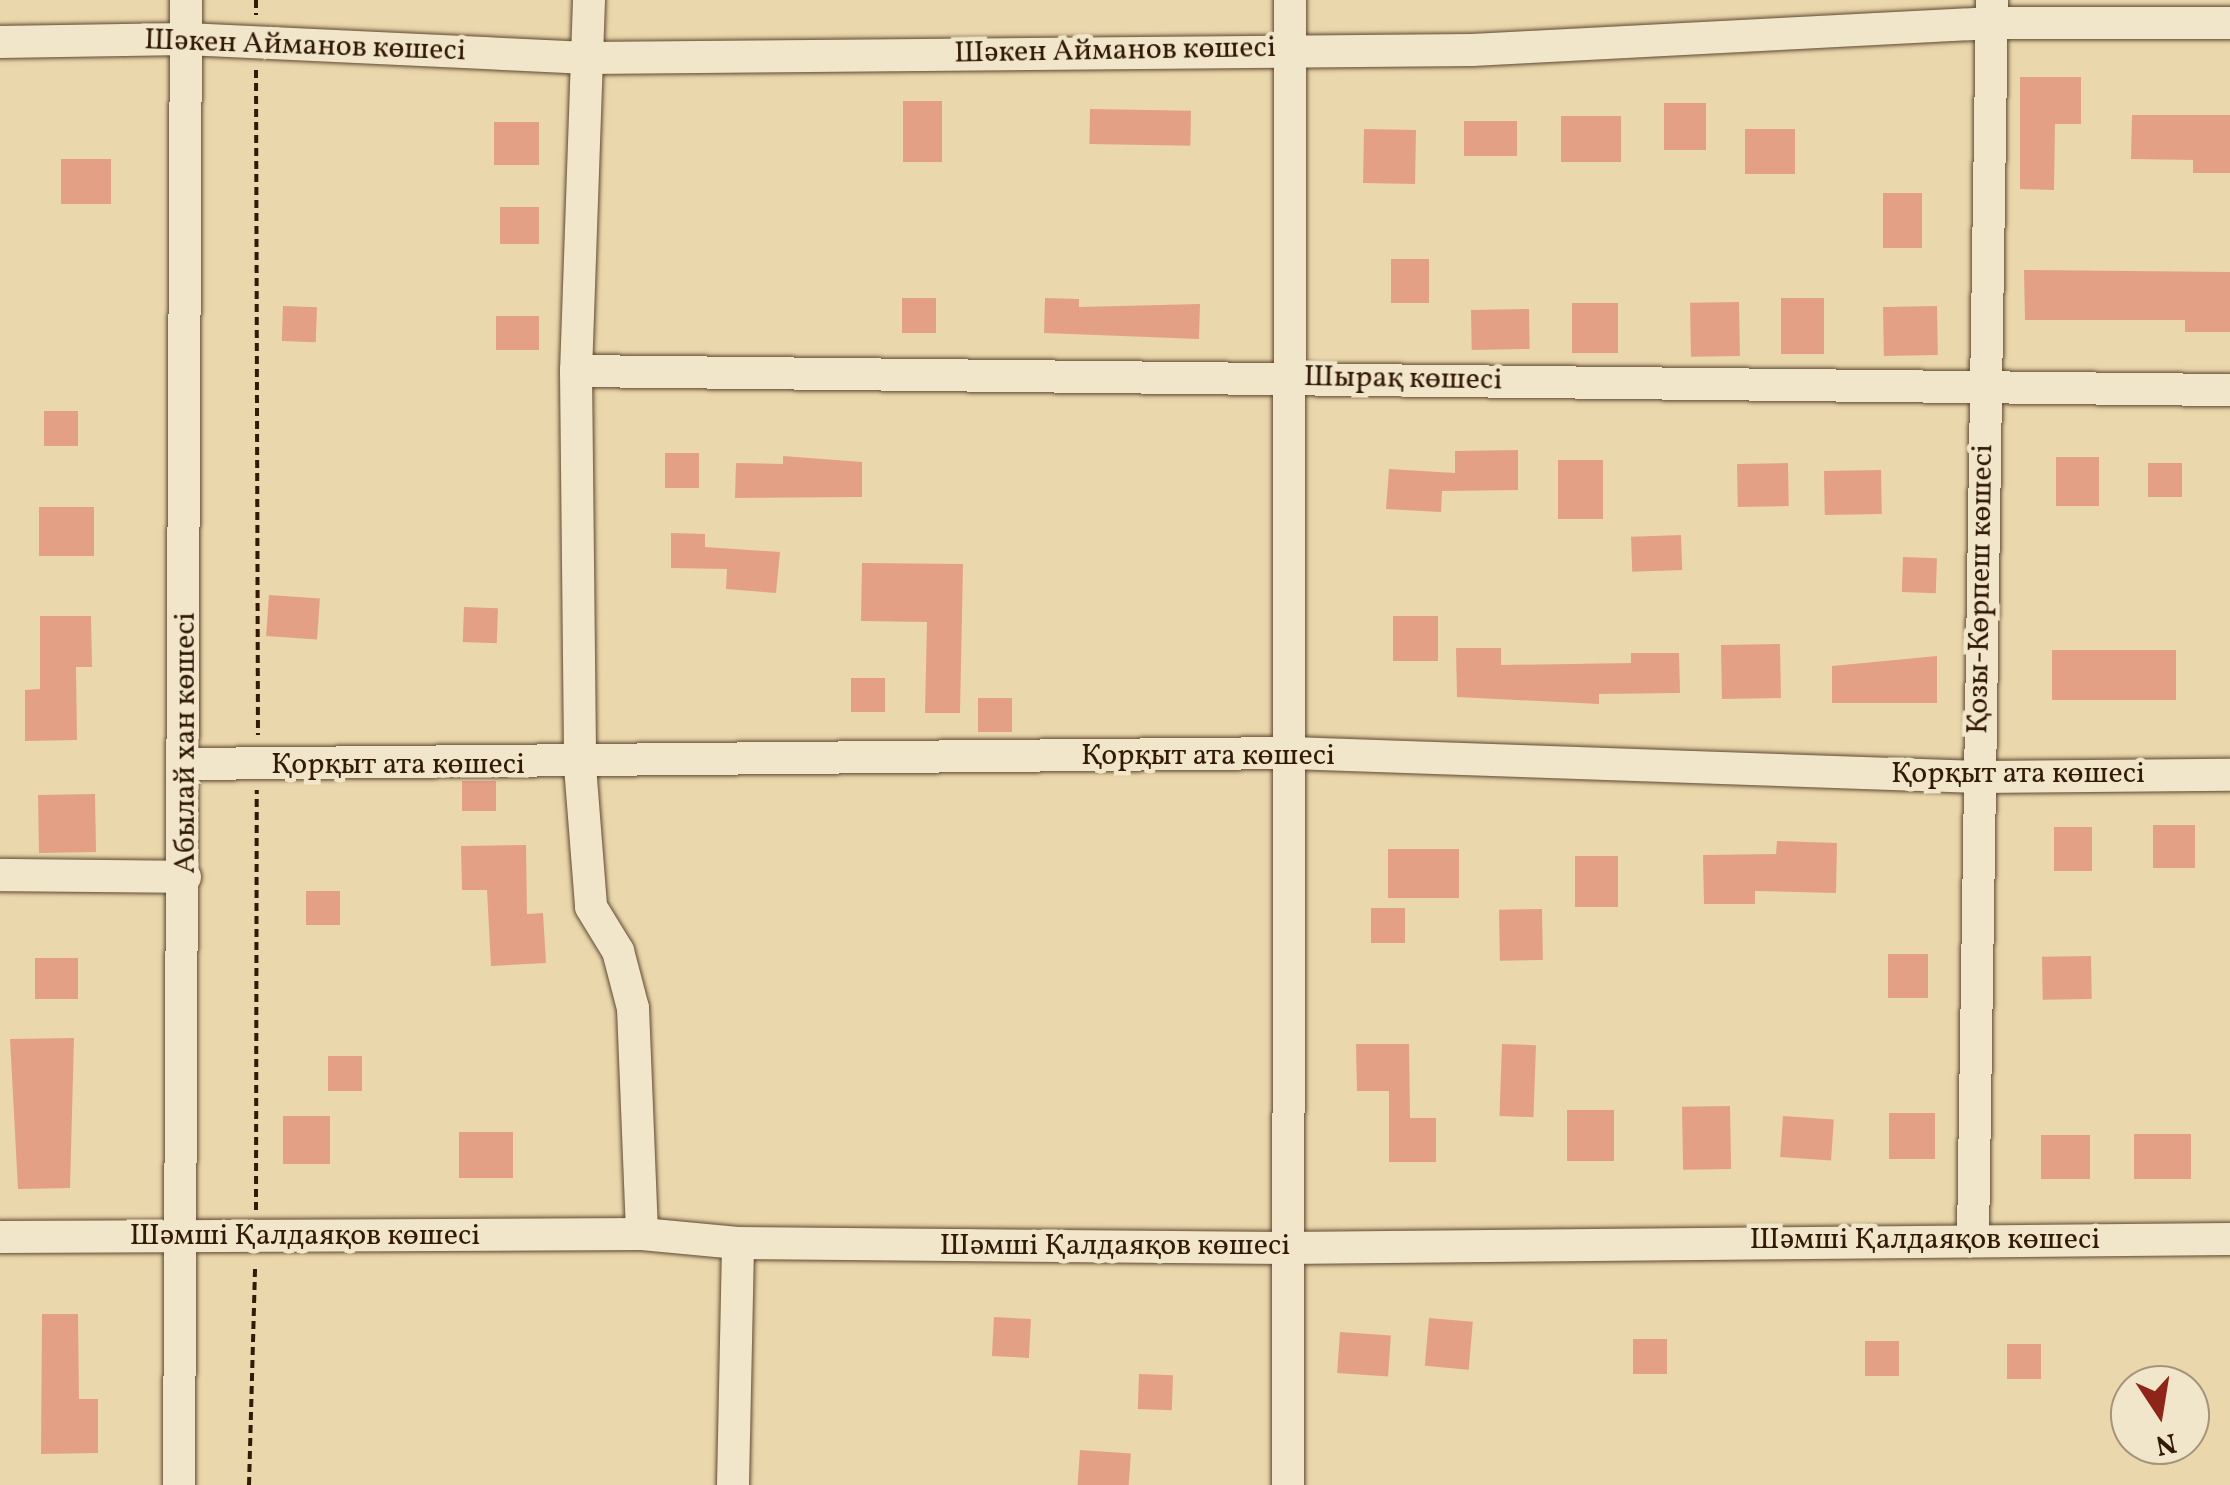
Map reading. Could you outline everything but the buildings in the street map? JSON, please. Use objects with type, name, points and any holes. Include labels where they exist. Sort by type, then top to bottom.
[{"type":"street","name":"Абылай хан көшесі","points":[[179,1485],[186,764],[186,0]]},
{"type":"street","points":[[589,0],[576,371],[580,766],[592,906],[618,951],[633,1008],[642,1234]]},
{"type":"street","points":[[1288,1485],[1284,1248],[1291,753],[1290,0]]},
{"type":"street","name":"Шәкен Айманов көшесі","points":[[0,42],[186,39],[588,58],[1472,50],[1992,11],[2230,23]]},
{"type":"street","name":"Қозы-Көрпеш көшесі","points":[[1974,1238],[1983,390],[1992,11]]},
{"type":"street","name":"Шырақ көшесі","points":[[576,371],[2230,390]]},
{"type":"street","name":"Қорқыт ата көшесі","points":[[186,764],[580,766],[1291,753],[1979,777],[2230,775]]},
{"type":"street","points":[[0,874],[185,877]]},
{"type":"street","name":"Шәмші Қалдаяқов көшесі","points":[[0,1237],[642,1234],[738,1243],[1284,1248],[1974,1238],[2230,1239]]},
{"type":"street","points":[[732,1485],[738,1243]]}]
